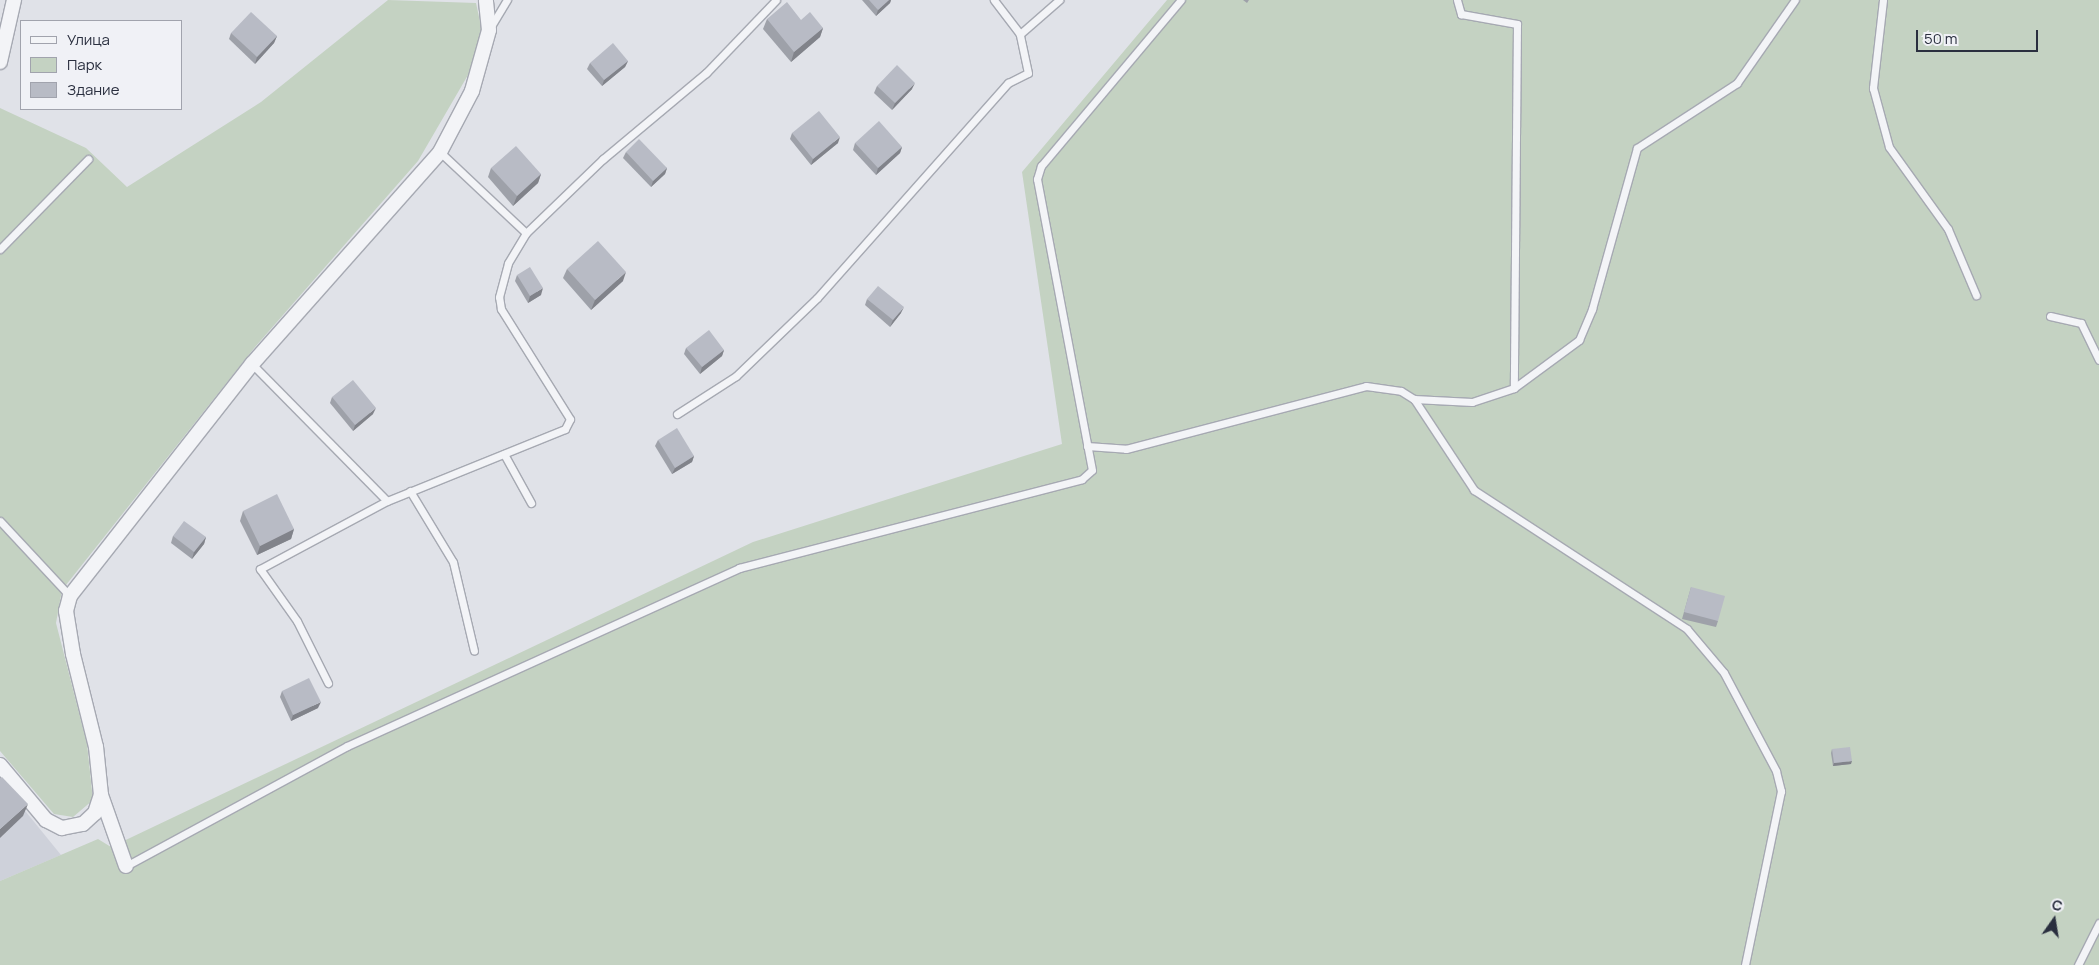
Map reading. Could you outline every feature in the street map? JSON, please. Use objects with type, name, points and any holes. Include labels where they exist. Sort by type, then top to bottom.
[{"type":"street","points":[[0,62],[14,0]]},
{"type":"street","points":[[126,866],[101,795],[96,747],[70,637],[66,611],[70,596],[252,364],[440,152],[472,91],[489,30],[486,0]]},
{"type":"street","points":[[0,765],[46,820],[62,828],[83,824],[95,813],[101,795]]},
{"type":"lane","points":[[489,30],[507,0]]},
{"type":"lane","points":[[328,683],[297,622],[260,569],[387,500],[565,429],[570,419],[501,309],[502,279],[526,233],[603,158],[706,73],[776,0]]},
{"type":"lane","points":[[677,414],[736,376],[817,298],[1008,83],[1028,73],[1020,34],[994,0]]},
{"type":"lane","points":[[1020,34],[1058,0]]},
{"type":"lane","points":[[126,866],[347,746],[739,568],[1082,479],[1092,470],[1037,179],[1041,166],[1181,0]]},
{"type":"lane","points":[[1457,0],[1460,14],[1517,24],[1514,388]]},
{"type":"lane","points":[[1414,399],[1472,402],[1514,388],[1579,340],[1592,309],[1637,148],[1737,83],[1794,0]]},
{"type":"lane","points":[[1883,0],[1872,88],[1889,147],[1948,229],[1976,295]]},
{"type":"lane","points":[[440,152],[526,233]]},
{"type":"lane","points":[[0,250],[88,160]]},
{"type":"lane","points":[[2050,316],[2081,323],[2099,360]]},
{"type":"lane","points":[[252,364],[387,500]]},
{"type":"lane","points":[[1087,446],[1126,449],[1366,386],[1401,390],[1414,399],[1474,490],[1687,628],[1724,673],[1776,771],[1781,791],[1745,965]]},
{"type":"lane","points":[[504,454],[531,502]]},
{"type":"lane","points":[[410,491],[454,562],[474,651]]},
{"type":"lane","points":[[0,520],[70,596]]},
{"type":"lane","points":[[2078,965],[2099,923]]},
{"type":"shaded area","points":[[0,780],[61,855],[0,881]]},
{"type":"green space","points":[[388,0],[476,3],[482,31],[468,75],[418,161],[255,347],[62,590],[56,623],[87,744],[93,800],[73,817],[54,814],[0,751],[0,108],[86,148],[127,187],[261,102]]},
{"type":"green space","points":[[1167,0],[2099,0],[2099,965],[0,965],[0,881],[98,839],[111,847],[753,542],[1062,444],[1022,172]]},
{"type":"building","points":[[869,0],[889,0],[878,10]]},
{"type":"building","points":[[787,2],[801,20],[810,12],[823,28],[794,52],[767,19]]},
{"type":"building","points":[[251,12],[277,36],[257,57],[231,33]]},
{"type":"building","points":[[613,43],[628,61],[604,80],[590,63]]},
{"type":"building","points":[[897,65],[915,83],[895,103],[877,86]]},
{"type":"building","points":[[819,111],[840,137],[813,159],[792,133]]},
{"type":"building","points":[[879,121],[902,147],[878,168],[855,143]]},
{"type":"building","points":[[639,139],[667,168],[653,181],[626,152]]},
{"type":"building","points":[[516,146],[541,174],[517,196],[491,168]]},
{"type":"building","points":[[598,241],[626,272],[595,300],[567,269]]},
{"type":"building","points":[[530,267],[543,288],[530,296],[517,275]]},
{"type":"building","points":[[878,286],[904,307],[893,320],[867,299]]},
{"type":"building","points":[[709,330],[724,350],[702,367],[686,348]]},
{"type":"building","points":[[353,380],[376,408],[355,425],[332,397]]},
{"type":"building","points":[[677,428],[694,456],[675,468],[658,440]]},
{"type":"building","points":[[277,494],[294,529],[260,546],[243,511]]},
{"type":"building","points":[[184,521],[206,537],[194,552],[173,536]]},
{"type":"building","points":[[1691,587],[1725,596],[1718,621],[1684,612]]},
{"type":"building","points":[[309,678],[321,702],[293,715],[282,691]]},
{"type":"building","points":[[1850,747],[1852,761],[1834,763],[1832,749]]},
{"type":"building","points":[[2,777],[28,804],[0,829],[0,779]]}]
